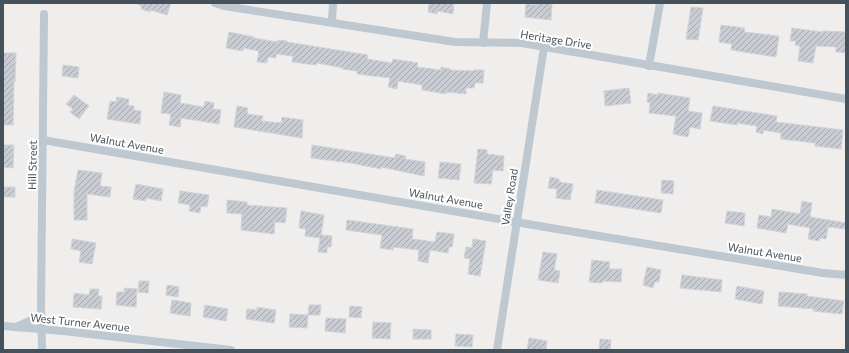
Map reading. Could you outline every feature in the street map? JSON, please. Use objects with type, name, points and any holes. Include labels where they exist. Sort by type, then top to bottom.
[{"type":"street","name":"Heritage Drive","points":[[215,3],[224,6],[455,42],[522,43],[846,99]]},
{"type":"street","points":[[332,22],[333,3]]},
{"type":"street","points":[[483,43],[487,3]]},
{"type":"street","points":[[649,66],[660,3]]},
{"type":"street","name":"Hill Street","points":[[42,350],[41,316],[44,14]]},
{"type":"street","name":"Valley Road","points":[[497,350],[544,47]]},
{"type":"street","name":"Walnut Avenue","points":[[43,140],[516,222],[807,270],[846,275]]},
{"type":"street","points":[[15,327],[41,316]]},
{"type":"street","name":"West Turner Avenue","points":[[3,326],[231,350]]},
{"type":"building","points":[[135,3],[171,3],[167,15],[151,10],[150,12],[141,9],[142,6]]},
{"type":"building","points":[[429,3],[454,3],[453,14],[438,11],[437,14],[428,12]]},
{"type":"building","points":[[536,3],[552,3],[551,20],[525,17],[526,4],[536,5]]},
{"type":"building","points":[[691,7],[703,8],[698,40],[686,39]]},
{"type":"building","points":[[721,25],[745,28],[744,32],[779,36],[776,57],[731,50],[732,44],[719,42]]},
{"type":"building","points":[[792,28],[822,32],[846,32],[846,53],[836,52],[836,47],[816,46],[813,63],[798,61],[800,46],[795,45],[796,41],[790,41]]},
{"type":"building","points":[[229,32],[277,42],[278,40],[287,41],[368,55],[367,59],[392,63],[393,59],[418,63],[417,67],[441,70],[441,67],[450,70],[484,70],[483,83],[475,83],[474,88],[466,88],[466,94],[447,92],[446,94],[422,90],[422,85],[398,81],[397,89],[388,87],[390,78],[357,74],[357,71],[317,63],[316,65],[292,62],[293,56],[276,54],[276,58],[268,57],[267,63],[257,62],[259,51],[243,48],[243,51],[226,48]]},
{"type":"building","points":[[3,53],[16,53],[13,125],[3,125]]},
{"type":"building","points":[[63,65],[79,67],[78,78],[62,76]]},
{"type":"building","points":[[629,88],[631,103],[605,106],[604,91]]},
{"type":"building","points":[[164,92],[181,95],[180,103],[204,107],[205,101],[214,103],[213,109],[221,110],[219,124],[181,118],[180,127],[169,125],[171,114],[161,113]]},
{"type":"building","points":[[648,93],[690,98],[688,111],[702,113],[700,129],[690,127],[688,137],[673,134],[676,116],[649,113],[650,103],[647,102]]},
{"type":"building","points":[[74,95],[89,106],[79,119],[70,112],[73,109],[66,104]]},
{"type":"building","points":[[117,97],[129,99],[128,105],[134,106],[134,110],[141,111],[140,124],[107,119],[110,101],[116,102]]},
{"type":"building","points":[[237,106],[248,108],[247,114],[263,116],[262,121],[281,123],[282,117],[303,120],[302,138],[234,127]]},
{"type":"building","points":[[713,106],[777,116],[776,122],[843,130],[841,149],[815,146],[815,143],[781,139],[781,133],[763,130],[763,134],[756,132],[757,126],[710,121]]},
{"type":"building","points":[[3,145],[14,145],[13,168],[3,167]]},
{"type":"building","points":[[312,145],[395,158],[396,154],[406,156],[405,159],[425,162],[424,176],[381,167],[381,169],[351,163],[311,158]]},
{"type":"building","points":[[478,149],[487,150],[487,154],[504,156],[503,171],[493,170],[491,184],[474,183]]},
{"type":"building","points":[[440,162],[461,164],[459,180],[438,178]]},
{"type":"building","points":[[78,170],[102,173],[100,186],[111,187],[110,197],[87,194],[87,220],[74,220],[74,192]]},
{"type":"building","points":[[550,177],[559,179],[559,182],[573,184],[570,200],[556,198],[557,189],[548,188]]},
{"type":"building","points":[[662,180],[674,181],[673,194],[661,193]]},
{"type":"building","points":[[136,184],[163,189],[161,201],[146,198],[146,201],[133,199]]},
{"type":"building","points":[[3,187],[15,187],[15,197],[3,197]]},
{"type":"building","points":[[597,190],[663,200],[661,213],[595,203]]},
{"type":"building","points":[[180,191],[209,195],[207,207],[201,206],[200,213],[189,211],[190,205],[178,203]]},
{"type":"building","points":[[227,200],[247,202],[247,205],[287,208],[285,223],[275,222],[274,234],[241,230],[242,214],[227,213]]},
{"type":"building","points":[[802,201],[812,203],[810,217],[846,223],[846,229],[828,227],[826,239],[820,238],[819,241],[808,239],[810,228],[788,224],[786,233],[757,228],[759,215],[771,217],[772,209],[800,214]]},
{"type":"building","points":[[301,211],[324,215],[321,235],[332,236],[331,247],[327,247],[327,253],[318,252],[320,238],[305,236],[306,229],[299,228]]},
{"type":"building","points":[[727,211],[745,213],[744,226],[725,223]]},
{"type":"building","points":[[347,220],[413,229],[412,239],[435,242],[437,232],[454,234],[452,247],[449,247],[448,253],[430,250],[428,263],[418,261],[419,250],[393,247],[393,250],[380,248],[382,235],[346,230]]},
{"type":"building","points":[[72,239],[96,243],[92,264],[79,262],[81,251],[71,249]]},
{"type":"building","points":[[473,239],[486,241],[480,276],[468,274],[470,259],[464,258],[466,247],[472,248]]},
{"type":"building","points":[[543,252],[557,254],[554,270],[560,271],[558,283],[538,280]]},
{"type":"building","points":[[592,260],[610,262],[609,269],[622,269],[621,282],[589,282]]},
{"type":"building","points":[[647,267],[661,270],[659,282],[655,282],[653,288],[643,285]]},
{"type":"building","points":[[682,275],[722,280],[721,292],[680,288]]},
{"type":"building","points":[[139,281],[149,281],[148,293],[138,292]]},
{"type":"building","points":[[167,285],[179,287],[178,297],[166,295]]},
{"type":"building","points":[[737,286],[764,291],[762,304],[735,299]]},
{"type":"building","points":[[125,288],[137,289],[136,307],[116,305],[117,292],[124,292]]},
{"type":"building","points":[[90,289],[99,289],[98,296],[102,296],[101,309],[73,307],[74,293],[89,295]]},
{"type":"building","points":[[779,292],[807,294],[807,296],[844,301],[842,314],[813,311],[814,309],[778,306]]},
{"type":"building","points":[[172,300],[191,303],[190,316],[170,313]]},
{"type":"building","points":[[205,305],[228,309],[226,321],[203,317]]},
{"type":"building","points":[[309,305],[321,305],[320,315],[308,315]]},
{"type":"building","points":[[350,306],[362,307],[361,318],[349,317]]},
{"type":"building","points":[[257,307],[276,310],[274,323],[246,319],[247,309],[257,310]]},
{"type":"building","points":[[290,314],[308,315],[307,328],[289,327]]},
{"type":"building","points":[[326,318],[346,319],[345,333],[325,331]]},
{"type":"building","points":[[373,322],[391,323],[390,339],[372,338]]},
{"type":"building","points":[[413,329],[431,330],[431,339],[413,339]]},
{"type":"building","points":[[456,334],[473,335],[472,347],[455,346]]},
{"type":"building","points":[[529,338],[547,341],[546,350],[527,350]]},
{"type":"building","points":[[600,339],[611,340],[610,350],[599,350]]}]
